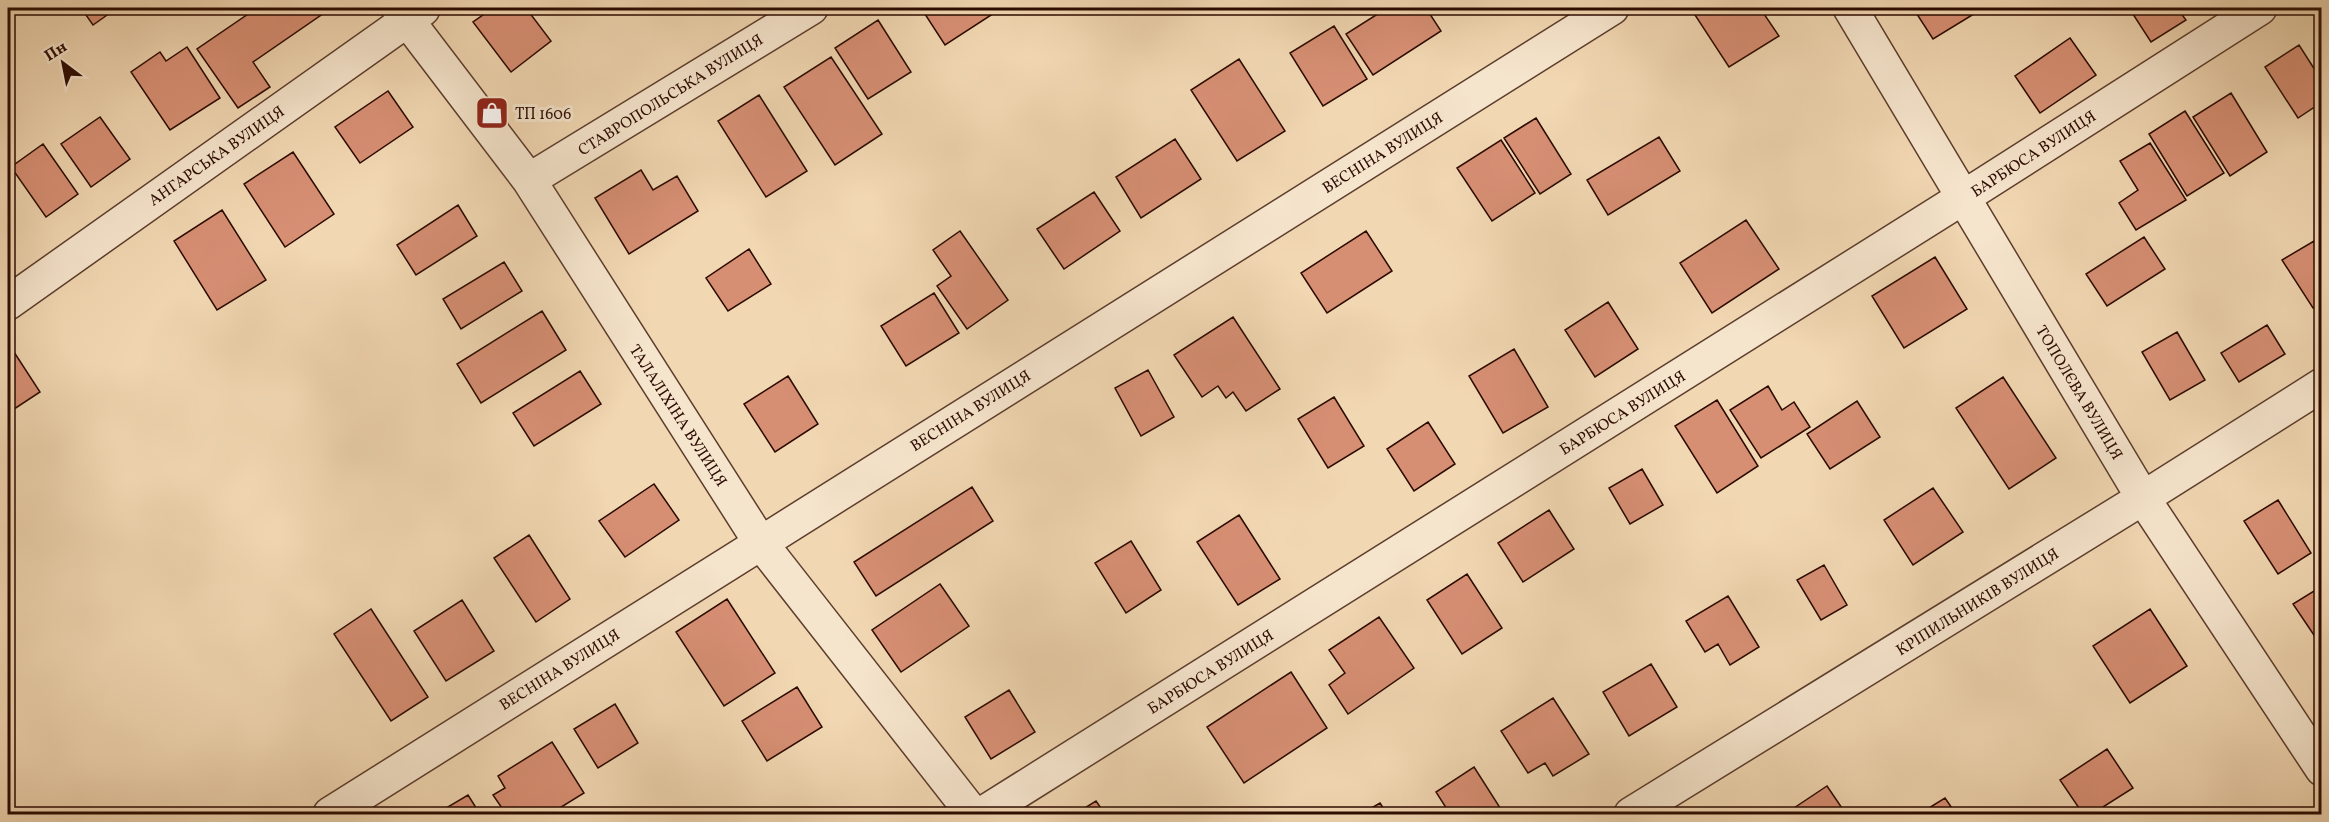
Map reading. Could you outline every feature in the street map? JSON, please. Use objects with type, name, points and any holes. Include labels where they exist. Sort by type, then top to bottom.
[{"type":"street","name":"СТАВРОПОЛЬСЬКА ВУЛИЦЯ","points":[[529,180],[811,8]]},
{"type":"street","name":"ВЕСНІНА ВУЛИЦЯ","points":[[330,814],[1612,8]]},
{"type":"street","name":"ТОПОЛЄВА ВУЛИЦЯ","points":[[1850,8],[2143,498],[2322,769]]},
{"type":"street","name":"БАРБЮСА ВУЛИЦЯ","points":[[982,814],[1964,197],[2260,8]]},
{"type":"street","name":"ТАЛАЛІХІНА ВУЛИЦЯ","points":[[410,12],[529,180],[760,542],[973,814]]},
{"type":"street","name":"АНГАРСЬКА ВУЛИЦЯ","points":[[8,303],[410,12]]},
{"type":"street","name":"КРІПИЛЬНИКІВ ВУЛИЦЯ","points":[[1631,814],[2322,385]]},
{"type":"building","points":[[81,8],[117,8],[93,25]]},
{"type":"building","points":[[257,8],[320,8],[324,13],[253,62],[270,87],[238,108],[197,49]]},
{"type":"building","points":[[493,8],[526,8],[551,41],[511,72],[473,22]]},
{"type":"building","points":[[921,8],[1002,8],[945,45]]},
{"type":"building","points":[[1387,8],[1426,8],[1441,31],[1373,75],[1346,34]]},
{"type":"building","points":[[1706,8],[1760,8],[1779,36],[1729,67],[1695,15]]},
{"type":"building","points":[[1913,8],[1981,8],[1982,9],[1933,39]]},
{"type":"building","points":[[2129,8],[2177,8],[2186,20],[2151,42]]},
{"type":"building","points":[[878,20],[911,72],[868,99],[835,48]]},
{"type":"building","points":[[1334,26],[1367,79],[1323,106],[1290,53]]},
{"type":"building","points":[[2070,38],[2096,75],[2040,113],[2015,76]]},
{"type":"building","points":[[2299,45],[2322,81],[2322,102],[2298,118],[2265,67]]},
{"type":"building","points":[[187,47],[220,98],[170,130],[131,72],[160,52],[166,61]]},
{"type":"building","points":[[831,57],[882,134],[835,165],[784,87]]},
{"type":"building","points":[[1239,59],[1285,131],[1237,161],[1191,90]]},
{"type":"building","points":[[388,91],[413,127],[360,163],[335,127]]},
{"type":"building","points":[[2231,93],[2267,152],[2230,176],[2193,117]]},
{"type":"building","points":[[759,95],[807,171],[766,197],[718,121]]},
{"type":"building","points":[[2185,111],[2224,173],[2187,196],[2149,134]]},
{"type":"building","points":[[100,117],[130,159],[91,187],[61,144]]},
{"type":"building","points":[[1536,118],[1571,174],[1540,194],[1504,138]]},
{"type":"building","points":[[1659,137],[1680,171],[1608,215],[1587,180]]},
{"type":"building","points":[[1175,139],[1201,179],[1141,218],[1116,177]]},
{"type":"building","points":[[1501,140],[1535,193],[1492,221],[1457,168]]},
{"type":"building","points":[[2150,143],[2186,200],[2136,230],[2119,203],[2138,190],[2120,161]]},
{"type":"building","points":[[43,144],[78,194],[46,217],[11,167]]},
{"type":"building","points":[[293,152],[334,214],[285,247],[244,184]]},
{"type":"building","points":[[641,170],[653,190],[677,176],[698,211],[629,254],[595,198]]},
{"type":"building","points":[[1094,192],[1120,231],[1064,269],[1037,229]]},
{"type":"building","points":[[458,205],[477,236],[416,275],[397,245]]},
{"type":"building","points":[[222,210],[266,280],[217,310],[174,241]]},
{"type":"building","points":[[1746,220],[1779,269],[1712,313],[1680,263]]},
{"type":"building","points":[[960,231],[1008,300],[967,329],[937,286],[951,276],[933,250]]},
{"type":"building","points":[[1366,231],[1392,271],[1327,313],[1301,273]]},
{"type":"building","points":[[2144,237],[2165,269],[2107,306],[2086,274]]},
{"type":"building","points":[[2314,241],[2322,253],[2322,302],[2313,308],[2282,260]]},
{"type":"building","points":[[749,249],[771,284],[728,311],[706,278]]},
{"type":"building","points":[[1935,257],[1967,309],[1904,348],[1872,296]]},
{"type":"building","points":[[504,262],[522,291],[461,329],[443,299]]},
{"type":"building","points":[[934,293],[959,333],[906,366],[881,326]]},
{"type":"building","points":[[1608,302],[1638,349],[1595,377],[1565,330]]},
{"type":"building","points":[[542,311],[566,350],[481,403],[457,364]]},
{"type":"building","points":[[1233,317],[1280,389],[1246,411],[1233,392],[1226,398],[1218,386],[1202,397],[1174,355]]},
{"type":"building","points":[[2267,325],[2285,354],[2239,382],[2221,353]]},
{"type":"building","points":[[2177,332],[2205,380],[2170,400],[2142,352]]},
{"type":"building","points":[[12,349],[40,392],[8,413],[8,352]]},
{"type":"building","points":[[1514,349],[1548,407],[1503,433],[1469,376]]},
{"type":"building","points":[[1148,370],[1174,417],[1141,436],[1115,388]]},
{"type":"building","points":[[580,371],[601,404],[534,446],[513,413]]},
{"type":"building","points":[[788,376],[818,424],[775,452],[744,404]]},
{"type":"building","points":[[2003,377],[2056,458],[2009,489],[1956,408]]},
{"type":"building","points":[[1768,386],[1782,410],[1794,402],[1810,427],[1761,458],[1730,410]]},
{"type":"building","points":[[1334,397],[1364,446],[1328,468],[1298,419]]},
{"type":"building","points":[[1717,400],[1758,466],[1717,493],[1675,426]]},
{"type":"building","points":[[1857,401],[1880,437],[1830,469],[1807,434]]},
{"type":"building","points":[[1428,422],[1455,464],[1414,491],[1387,449]]},
{"type":"building","points":[[1642,469],[1663,505],[1630,524],[1609,488]]},
{"type":"building","points":[[654,484],[679,520],[625,557],[599,521]]},
{"type":"building","points":[[972,487],[993,521],[876,596],[854,562]]},
{"type":"building","points":[[1933,488],[1963,532],[1913,565],[1884,520]]},
{"type":"building","points":[[2278,500],[2311,553],[2278,574],[2244,521]]},
{"type":"building","points":[[1549,510],[1574,549],[1523,582],[1498,543]]},
{"type":"building","points":[[1239,515],[1280,579],[1238,605],[1197,542]]},
{"type":"building","points":[[529,535],[570,599],[536,622],[494,558]]},
{"type":"building","points":[[1131,541],[1161,590],[1126,613],[1095,563]]},
{"type":"building","points":[[1824,565],[1847,605],[1821,620],[1797,580]]},
{"type":"building","points":[[1467,574],[1502,628],[1462,654],[1427,600]]},
{"type":"building","points":[[940,584],[969,626],[901,672],[872,630]]},
{"type":"building","points":[[2322,586],[2322,647],[2293,604]]},
{"type":"building","points":[[1728,596],[1759,647],[1730,665],[1718,644],[1705,652],[1686,621]]},
{"type":"building","points":[[727,599],[775,673],[724,706],[676,632]]},
{"type":"building","points":[[462,600],[494,651],[446,681],[414,631]]},
{"type":"building","points":[[371,609],[428,697],[391,721],[334,634]]},
{"type":"building","points":[[2150,609],[2187,666],[2130,703],[2093,646]]},
{"type":"building","points":[[1379,617],[1414,668],[1348,714],[1329,685],[1345,673],[1329,650]]},
{"type":"building","points":[[1651,664],[1677,707],[1629,736],[1603,692]]},
{"type":"building","points":[[1291,672],[1327,728],[1244,783],[1207,727]]},
{"type":"building","points":[[797,687],[822,727],[767,761],[742,721]]},
{"type":"building","points":[[1009,690],[1035,732],[991,759],[965,717]]},
{"type":"building","points":[[1553,698],[1589,754],[1553,776],[1545,763],[1528,773],[1501,731]]},
{"type":"building","points":[[615,704],[638,743],[598,768],[574,729]]},
{"type":"building","points":[[552,742],[584,793],[550,814],[506,814],[493,795],[505,788],[498,776]]},
{"type":"building","points":[[2107,749],[2133,788],[2092,814],[2083,814],[2060,780]]},
{"type":"building","points":[[1474,767],[1504,814],[1450,814],[1436,792]]},
{"type":"building","points":[[1827,786],[1846,814],[1785,814]]},
{"type":"building","points":[[468,795],[480,814],[436,814]]},
{"type":"building","points":[[1945,798],[1956,814],[1919,814]]},
{"type":"building","points":[[1096,801],[1105,814],[1075,814]]},
{"type":"building","points":[[1380,803],[1387,814],[1361,814]]},
{"type":"place","name":"ТП 1606","points":[[492,113]]}]
